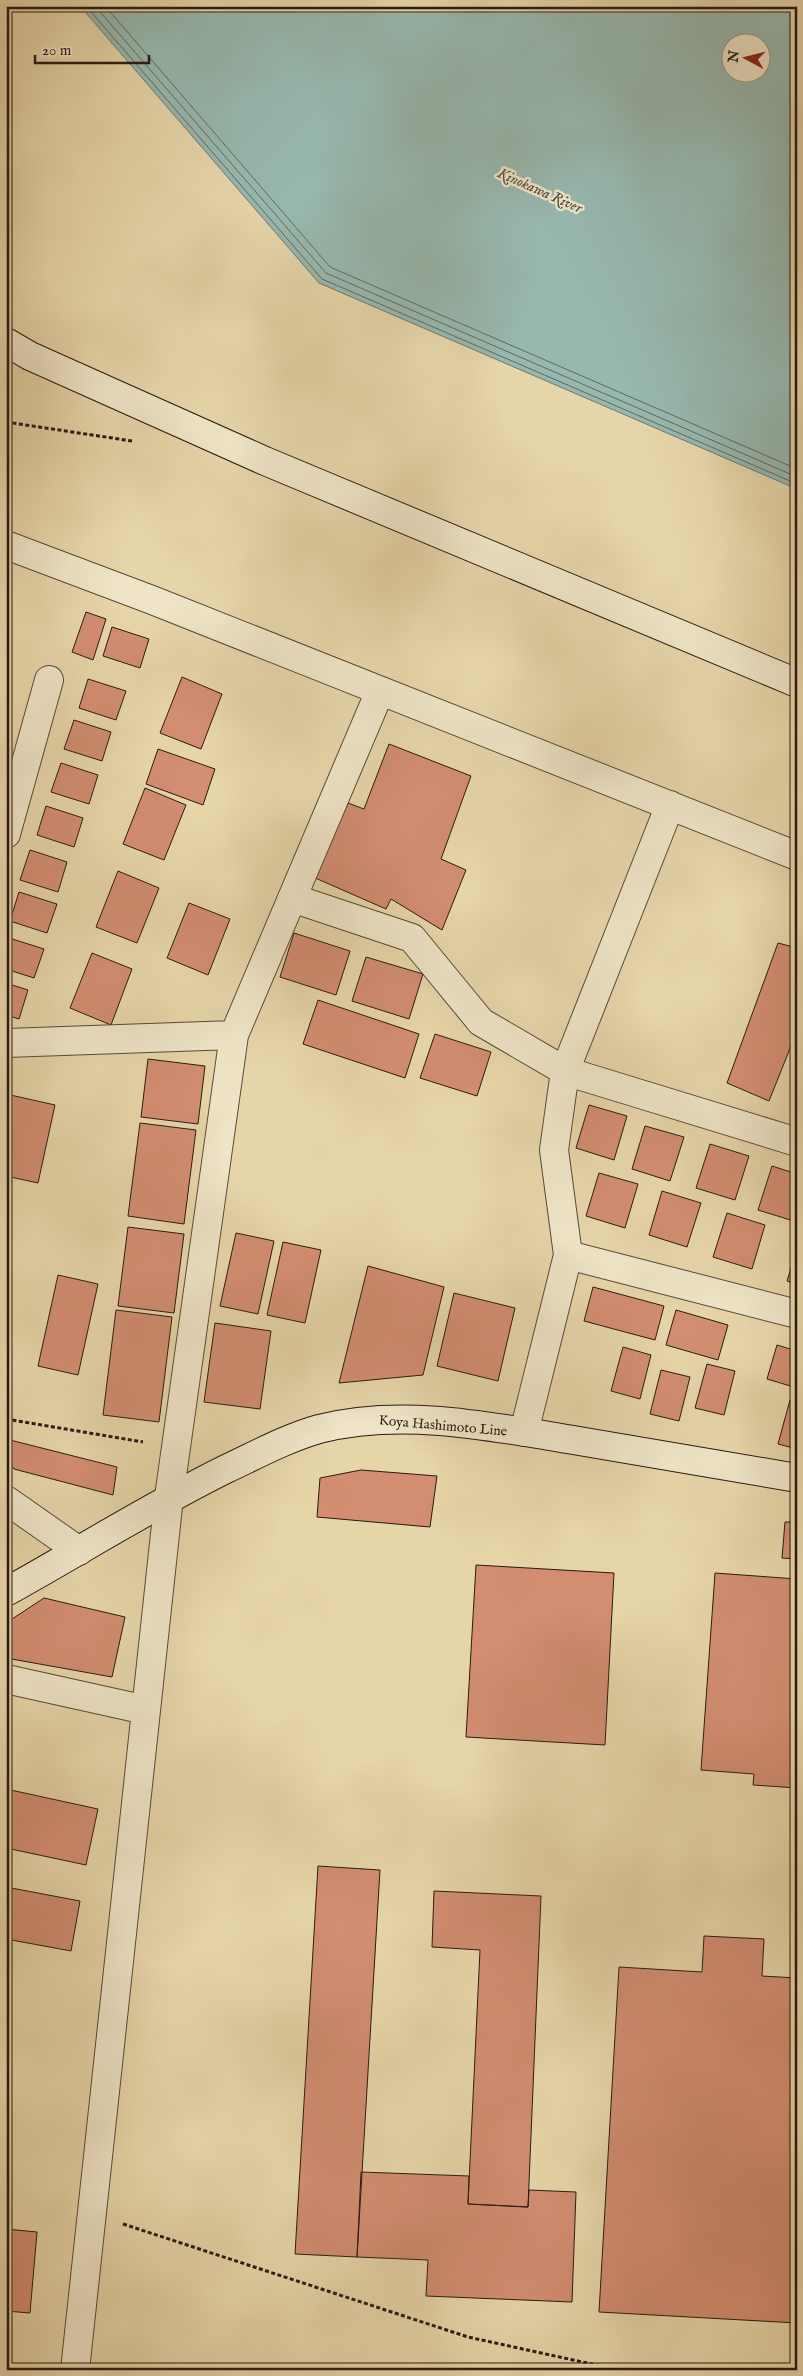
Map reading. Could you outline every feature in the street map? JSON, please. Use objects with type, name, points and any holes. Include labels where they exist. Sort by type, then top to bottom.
[{"type":"street","points":[[6,332],[30,356]]},
{"type":"street","points":[[6,342],[30,356],[265,461],[797,683]]},
{"type":"street","points":[[6,545],[797,856]]},
{"type":"street","points":[[6,834],[49,680]]},
{"type":"street","points":[[76,2370],[169,1497],[234,1035],[380,691]]},
{"type":"street","points":[[524,1432],[568,1255],[554,1150],[565,1071],[670,805]]},
{"type":"street","points":[[292,898],[412,938],[481,1022],[565,1071],[797,1142]]},
{"type":"street","points":[[6,1043],[234,1035]]},
{"type":"street","points":[[568,1255],[797,1314]]},
{"type":"street","name":"Koya Hashimoto Line","points":[[6,1592],[80,1551],[169,1497],[274,1447],[318,1430],[371,1419],[456,1423],[524,1432],[797,1478]]},
{"type":"street","points":[[6,1500],[80,1551]]},
{"type":"street","points":[[6,1680],[146,1710]]},
{"type":"path","points":[[6,1420],[176,1448]]},
{"type":"path","points":[[92,2213],[468,2337],[619,2370]]},
{"type":"water","name":"Kinokawa River","points":[[80,6],[797,6],[797,489],[319,283]]},
{"type":"building","points":[[86,612],[106,619],[93,660],[72,652]]},
{"type":"building","points":[[112,627],[149,639],[140,668],[103,656]]},
{"type":"building","points":[[182,677],[222,694],[201,749],[160,733]]},
{"type":"building","points":[[88,679],[126,691],[116,720],[79,708]]},
{"type":"building","points":[[74,720],[111,732],[102,761],[64,749]]},
{"type":"building","points":[[389,744],[471,776],[441,859],[466,870],[442,930],[391,899],[386,909],[313,877],[348,803],[364,809]]},
{"type":"building","points":[[158,749],[215,769],[203,805],[146,784]]},
{"type":"building","points":[[61,763],[98,775],[89,804],[51,792]]},
{"type":"building","points":[[145,788],[186,805],[164,860],[123,844]]},
{"type":"building","points":[[46,806],[83,818],[74,847],[37,835]]},
{"type":"building","points":[[30,850],[67,862],[58,892],[20,880]]},
{"type":"building","points":[[118,871],[159,888],[137,943],[96,927]]},
{"type":"building","points":[[19,892],[57,904],[47,933],[10,921]]},
{"type":"building","points":[[189,903],[230,919],[208,975],[167,958]]},
{"type":"building","points":[[294,933],[350,951],[336,995],[280,977]]},
{"type":"building","points":[[6,937],[44,949],[34,978],[6,969]]},
{"type":"building","points":[[778,943],[797,948],[797,1031],[769,1101],[727,1083]]},
{"type":"building","points":[[92,953],[132,969],[111,1025],[70,1008]]},
{"type":"building","points":[[366,957],[423,974],[409,1019],[352,1001]]},
{"type":"building","points":[[6,983],[28,990],[19,1019],[6,1015]]},
{"type":"building","points":[[318,1000],[419,1034],[405,1078],[303,1044]]},
{"type":"building","points":[[435,1034],[491,1052],[477,1096],[420,1078]]},
{"type":"building","points":[[148,1059],[205,1066],[198,1124],[141,1117]]},
{"type":"building","points":[[6,1094],[55,1105],[38,1183],[6,1176]]},
{"type":"building","points":[[589,1105],[627,1116],[614,1160],[576,1148]]},
{"type":"building","points":[[140,1123],[196,1130],[184,1224],[128,1216]]},
{"type":"building","points":[[645,1126],[684,1137],[670,1181],[632,1169]]},
{"type":"building","points":[[710,1144],[749,1156],[735,1200],[696,1188]]},
{"type":"building","points":[[772,1166],[797,1174],[797,1222],[758,1210]]},
{"type":"building","points":[[599,1173],[638,1184],[625,1228],[586,1216]]},
{"type":"building","points":[[662,1191],[701,1203],[687,1247],[649,1235]]},
{"type":"building","points":[[6,1210],[12,1211],[6,1234]]},
{"type":"building","points":[[727,1213],[765,1225],[752,1269],[713,1257]]},
{"type":"building","points":[[128,1227],[184,1234],[174,1313],[118,1306]]},
{"type":"building","points":[[236,1233],[274,1241],[258,1314],[220,1306]]},
{"type":"building","points":[[283,1242],[321,1250],[305,1323],[267,1315]]},
{"type":"building","points":[[797,1249],[797,1284],[787,1281]]},
{"type":"building","points":[[368,1266],[444,1287],[423,1375],[339,1383]]},
{"type":"building","points":[[58,1275],[98,1284],[78,1375],[38,1366]]},
{"type":"building","points":[[593,1287],[664,1306],[655,1340],[584,1321]]},
{"type":"building","points":[[454,1293],[515,1308],[498,1381],[437,1366]]},
{"type":"building","points":[[116,1310],[172,1317],[159,1422],[103,1415]]},
{"type":"building","points":[[676,1310],[728,1325],[718,1360],[666,1345]]},
{"type":"building","points":[[215,1323],[271,1331],[260,1409],[204,1402]]},
{"type":"building","points":[[777,1345],[797,1351],[797,1388],[767,1379]]},
{"type":"building","points":[[623,1347],[651,1355],[640,1399],[611,1391]]},
{"type":"building","points":[[707,1364],[735,1371],[724,1415],[695,1408]]},
{"type":"building","points":[[661,1370],[690,1377],[679,1421],[650,1414]]},
{"type":"building","points":[[790,1400],[797,1402],[797,1449],[778,1444]]},
{"type":"building","points":[[6,1439],[117,1467],[113,1495],[14,1469],[6,1456]]},
{"type":"building","points":[[361,1470],[437,1476],[430,1527],[317,1517],[320,1478]]},
{"type":"building","points":[[785,1522],[797,1522],[797,1559],[782,1558]]},
{"type":"building","points":[[476,1565],[614,1573],[605,1745],[466,1737]]},
{"type":"building","points":[[715,1573],[797,1579],[797,1788],[753,1785],[754,1774],[701,1770]]},
{"type":"building","points":[[44,1598],[125,1617],[112,1677],[6,1658],[6,1623]]},
{"type":"building","points":[[6,1789],[98,1809],[86,1865],[6,1848]]},
{"type":"building","points":[[318,1866],[380,1870],[357,2257],[295,2254]]},
{"type":"building","points":[[6,1887],[80,1901],[71,1951],[6,1939]]},
{"type":"building","points":[[434,1891],[541,1896],[528,2207],[468,2204],[480,1950],[432,1947]]},
{"type":"building","points":[[704,1936],[764,1939],[762,1976],[797,1978],[797,2323],[599,2312],[619,1967],[702,1972]]},
{"type":"building","points":[[361,2172],[469,2176],[468,2204],[528,2207],[529,2190],[576,2192],[572,2302],[426,2296],[428,2260],[357,2257]]},
{"type":"building","points":[[6,2229],[37,2232],[30,2313],[6,2311]]}]
